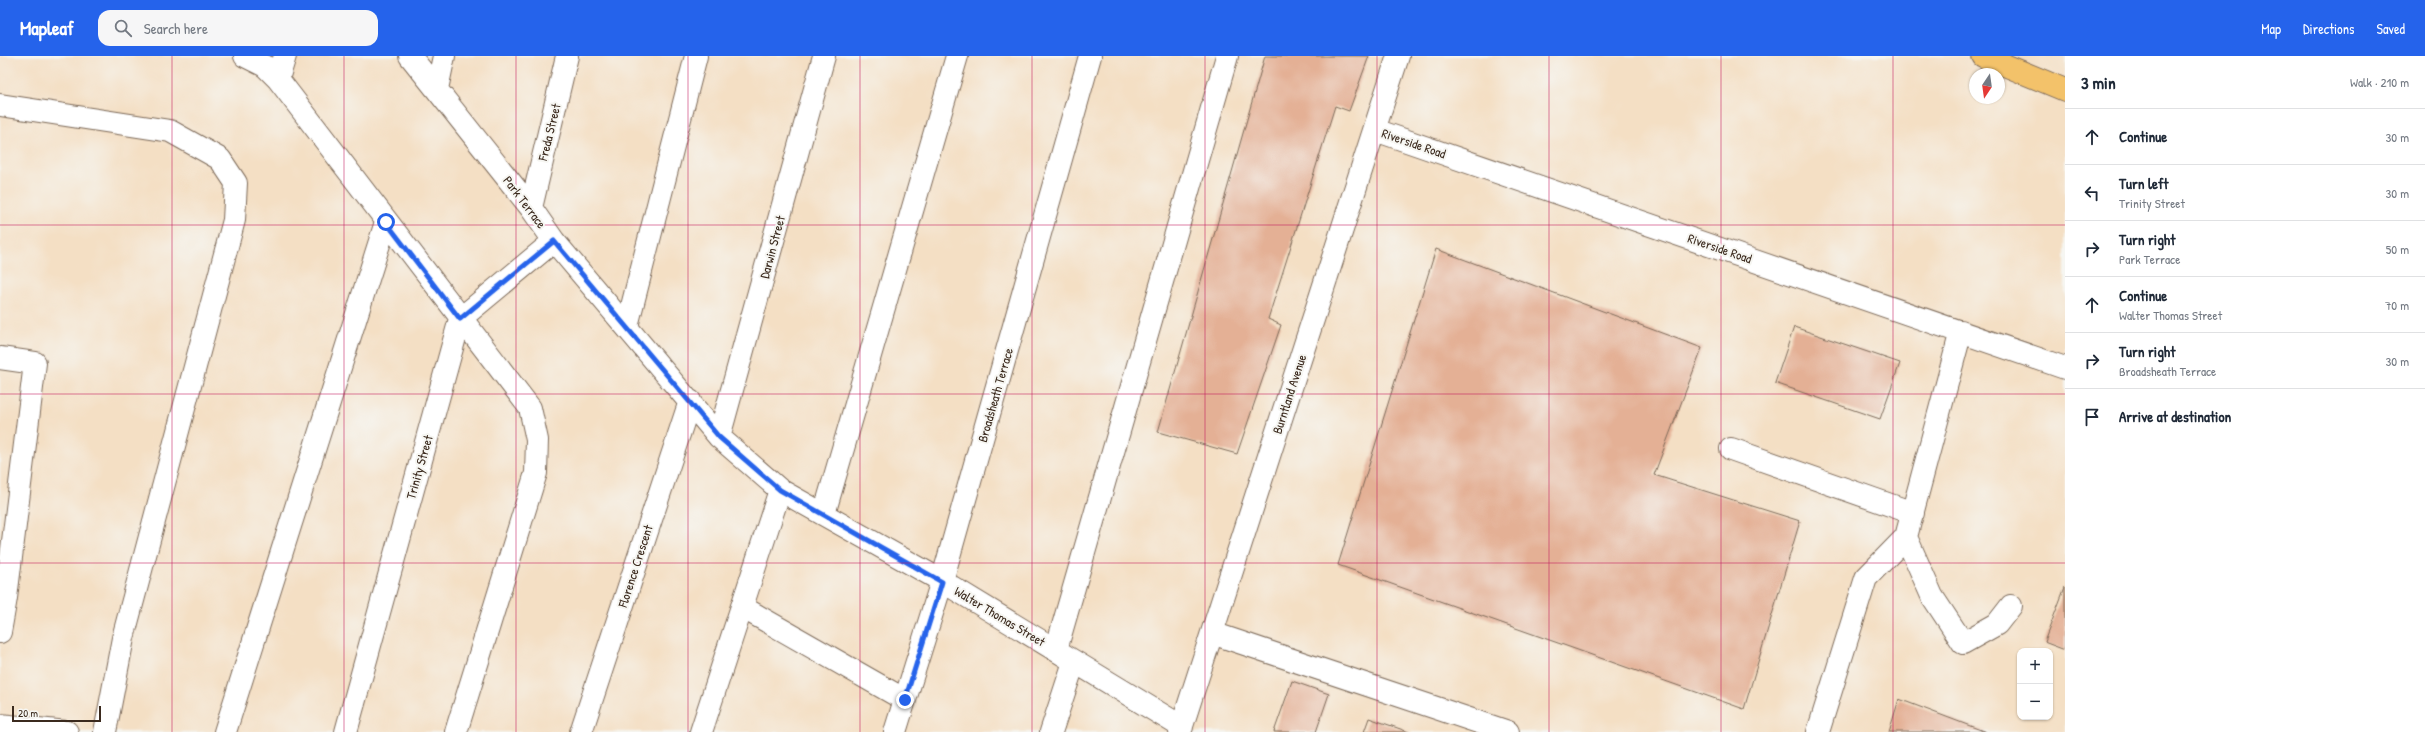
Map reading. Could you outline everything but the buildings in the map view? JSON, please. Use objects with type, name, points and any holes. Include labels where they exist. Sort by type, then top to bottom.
[{"type":"main road","points":[[1983,56],[2065,90]]},
{"type":"street","points":[[245,56],[265,66],[278,80],[460,319],[530,408],[537,440],[536,473],[456,732]]},
{"type":"street","points":[[278,80],[285,56]]},
{"type":"street","name":"Park Terrace","points":[[410,56],[531,208],[554,241],[690,401]]},
{"type":"street","points":[[437,89],[444,56]]},
{"type":"street","name":"Freda Street","points":[[531,208],[568,56]]},
{"type":"street","points":[[626,326],[696,56]]},
{"type":"street","name":"Darwin Street","points":[[719,437],[824,56]]},
{"type":"street","points":[[824,514],[957,56]]},
{"type":"street","name":"Broadsheath Terrace","points":[[895,732],[942,582],[1090,56]]},
{"type":"street","points":[[1056,650],[1227,56]]},
{"type":"street","name":"Burntland Avenue","points":[[1181,729],[1398,56]]},
{"type":"street","points":[[0,105],[170,131],[220,159],[236,183],[234,220],[123,638],[105,732]]},
{"type":"street","name":"Riverside Road","points":[[1375,130],[2065,368]]},
{"type":"street","points":[[225,732],[386,222]]},
{"type":"street","points":[[460,319],[554,241]]},
{"type":"street","name":"Trinity Street","points":[[346,732],[460,319]]},
{"type":"street","points":[[1818,732],[1866,578],[1906,537],[1961,331]]},
{"type":"street","points":[[0,358],[35,364],[3,598],[0,632]]},
{"type":"street","name":"Walter Thomas Street","points":[[690,401],[719,437],[780,490],[942,582],[1056,650],[1181,729]]},
{"type":"street","name":"Florence Crescent","points":[[581,732],[690,401]]},
{"type":"street","points":[[1731,449],[1913,513]]},
{"type":"street","points":[[701,732],[780,490]]},
{"type":"street","points":[[1906,537],[1932,596],[1963,643],[1997,624],[2011,606]]},
{"type":"street","points":[[742,607],[905,700]]},
{"type":"street","points":[[1212,633],[1508,732]]},
{"type":"street","points":[[1051,732],[1074,662]]},
{"type":"street","points":[[0,725],[67,732]]},
{"type":"route","points":[[386,222],[460,319],[554,241],[719,437],[780,490],[942,582],[905,700]]}]
